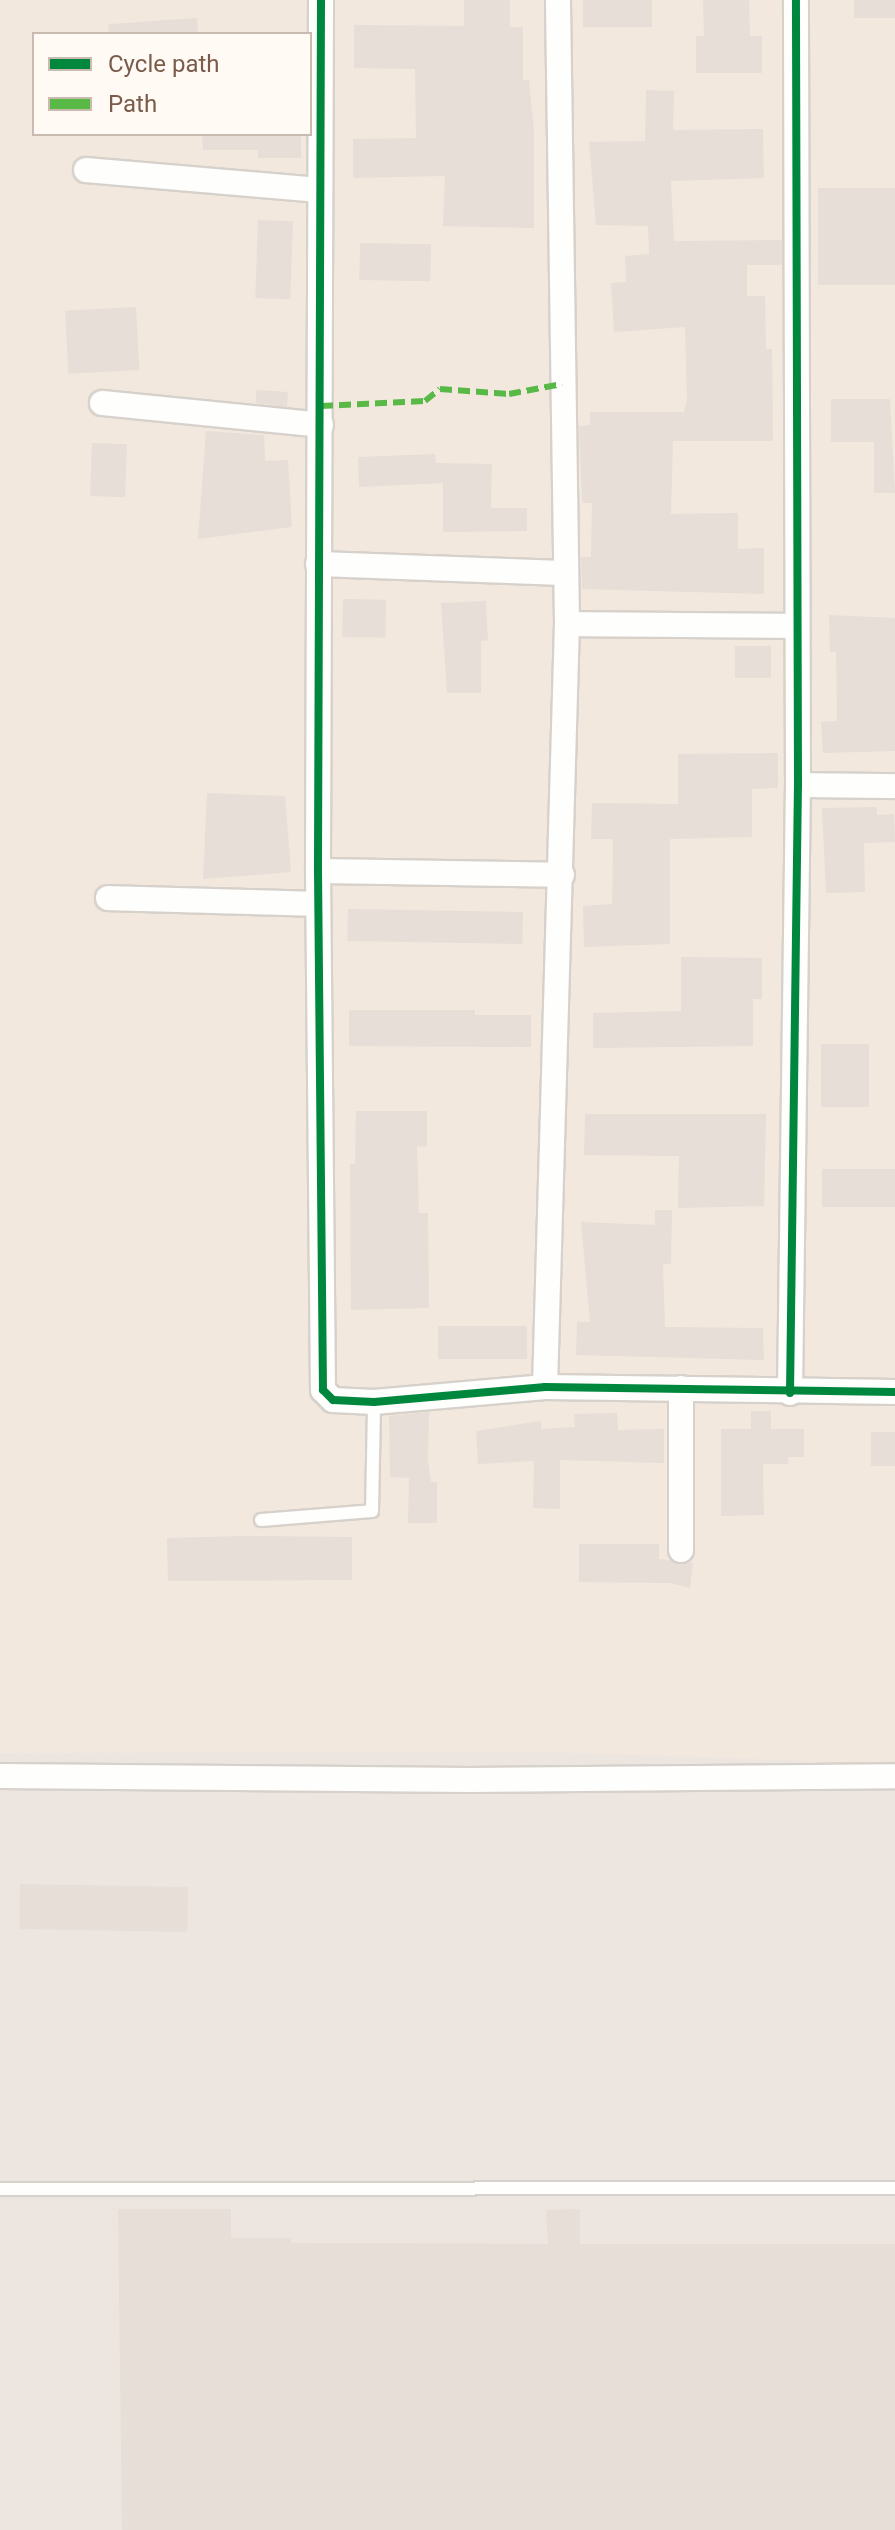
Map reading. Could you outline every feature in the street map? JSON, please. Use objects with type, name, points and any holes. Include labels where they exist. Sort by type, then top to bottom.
[{"type":"street","points":[[321,0],[318,904],[320,1370],[323,1390],[333,1400],[374,1402],[545,1387],[790,1393],[895,1392]]},
{"type":"street","points":[[545,1387],[567,624],[558,0]]},
{"type":"street","points":[[790,1393],[798,785],[796,0]]},
{"type":"street","points":[[86,170],[319,190]]},
{"type":"street","points":[[102,403],[321,425]]},
{"type":"street","points":[[318,564],[564,573]]},
{"type":"street","points":[[567,624],[796,626]]},
{"type":"street","points":[[798,785],[895,786]]},
{"type":"street","points":[[318,871],[562,875]]},
{"type":"street","points":[[108,898],[318,904]]},
{"type":"street","points":[[681,1388],[681,1550]]},
{"type":"street","points":[[0,1776],[469,1780],[895,1776]]},
{"type":"lane","points":[[261,1520],[372,1511],[374,1402]]},
{"type":"lane","points":[[0,2189],[895,2188]]},
{"type":"shaded area","points":[[0,0],[895,0],[895,2530],[0,2530]]},
{"type":"shaded area","points":[[550,1752],[895,1764],[895,2530],[0,2530],[0,1753]]},
{"type":"building","points":[[464,0],[510,0],[510,27],[523,27],[523,80],[529,80],[534,132],[534,228],[443,226],[445,176],[353,178],[353,139],[416,138],[415,69],[354,68],[354,25],[464,26]]},
{"type":"building","points":[[583,0],[652,0],[652,27],[583,27]]},
{"type":"building","points":[[703,0],[749,0],[750,36],[762,36],[762,73],[696,73],[696,36],[704,36]]},
{"type":"building","points":[[854,0],[895,0],[895,18],[854,18]]},
{"type":"building","points":[[197,18],[198,32],[109,32],[108,24]]},
{"type":"building","points":[[646,90],[674,91],[673,130],[763,129],[764,178],[671,181],[674,241],[782,240],[782,265],[747,265],[747,296],[765,296],[766,349],[772,349],[773,441],[673,441],[671,514],[738,513],[738,549],[764,548],[764,594],[582,589],[581,557],[591,557],[592,503],[582,503],[579,426],[590,425],[590,412],[684,412],[687,399],[685,327],[614,332],[611,283],[626,282],[625,256],[649,254],[648,226],[596,225],[589,142],[645,141]]},
{"type":"building","points":[[202,136],[301,136],[301,158],[258,158],[258,150],[203,150]]},
{"type":"building","points":[[818,188],[895,188],[895,285],[818,285]]},
{"type":"building","points":[[258,220],[293,221],[290,299],[255,298]]},
{"type":"building","points":[[360,243],[431,244],[430,281],[359,280]]},
{"type":"building","points":[[136,307],[139,370],[68,374],[65,311]]},
{"type":"building","points":[[256,390],[288,392],[287,407],[256,403]]},
{"type":"building","points":[[831,399],[890,399],[895,493],[874,493],[874,442],[831,442]]},
{"type":"building","points":[[206,431],[264,435],[265,461],[288,460],[292,527],[198,539]]},
{"type":"building","points":[[92,443],[127,444],[125,497],[90,496]]},
{"type":"building","points":[[435,454],[436,463],[492,464],[491,508],[527,508],[527,531],[443,532],[443,483],[359,487],[358,457]]},
{"type":"building","points":[[343,599],[386,600],[385,638],[342,637]]},
{"type":"building","points":[[486,601],[488,640],[481,641],[481,693],[447,693],[441,603]]},
{"type":"building","points":[[829,615],[895,618],[895,751],[823,753],[821,722],[837,721],[836,652],[830,652]]},
{"type":"building","points":[[735,646],[771,646],[771,678],[735,678]]},
{"type":"building","points":[[778,753],[778,788],[752,789],[752,837],[670,839],[670,944],[584,947],[583,906],[612,904],[613,839],[591,839],[592,803],[678,804],[678,754]]},
{"type":"building","points":[[207,793],[285,796],[291,872],[203,879]]},
{"type":"building","points":[[877,807],[877,815],[894,814],[895,842],[864,843],[865,892],[826,893],[822,808]]},
{"type":"building","points":[[348,909],[523,912],[522,944],[347,941]]},
{"type":"building","points":[[681,957],[762,958],[762,999],[753,999],[753,1046],[593,1048],[593,1013],[681,1011]]},
{"type":"building","points":[[349,1010],[475,1010],[475,1015],[531,1015],[531,1047],[349,1046]]},
{"type":"building","points":[[821,1044],[869,1044],[869,1107],[821,1107]]},
{"type":"building","points":[[356,1111],[427,1111],[427,1147],[417,1146],[419,1213],[428,1213],[429,1308],[351,1310],[350,1164],[355,1164]]},
{"type":"building","points":[[585,1114],[766,1114],[764,1206],[678,1208],[679,1156],[584,1155]]},
{"type":"building","points":[[822,1169],[895,1169],[895,1207],[822,1207]]},
{"type":"building","points":[[655,1210],[672,1210],[671,1264],[663,1264],[665,1327],[763,1328],[764,1360],[576,1355],[577,1322],[590,1322],[581,1222],[655,1225]]},
{"type":"building","points":[[438,1326],[527,1326],[527,1359],[438,1359]]},
{"type":"building","points":[[751,1411],[771,1411],[771,1429],[804,1429],[804,1457],[788,1457],[788,1464],[763,1464],[764,1515],[721,1516],[721,1429],[751,1429]]},
{"type":"building","points":[[429,1412],[428,1461],[431,1482],[437,1482],[437,1523],[408,1523],[409,1478],[390,1477],[389,1416]]},
{"type":"building","points":[[617,1413],[618,1430],[664,1429],[664,1463],[560,1460],[560,1509],[533,1508],[534,1461],[478,1464],[476,1431],[541,1421],[541,1429],[575,1427],[574,1414]]},
{"type":"building","points":[[871,1432],[895,1432],[895,1466],[871,1466]]},
{"type":"building","points":[[352,1537],[352,1580],[168,1581],[167,1538]]},
{"type":"building","points":[[579,1544],[659,1544],[659,1559],[693,1563],[690,1588],[670,1583],[579,1582]]},
{"type":"building","points":[[20,1884],[188,1887],[187,1932],[19,1929]]},
{"type":"building","points":[[118,2209],[231,2209],[231,2238],[291,2238],[291,2243],[548,2244],[546,2210],[580,2209],[580,2244],[895,2244],[895,2530],[122,2530]]},
{"type":"marked path","points":[[321,406],[425,401],[440,389],[509,394],[562,384]]},
{"type":"cycle path","points":[[321,0],[318,871],[323,1390],[333,1400],[374,1402],[545,1387],[895,1392]]},
{"type":"cycle path","points":[[790,1393],[798,785],[796,0]]}]
